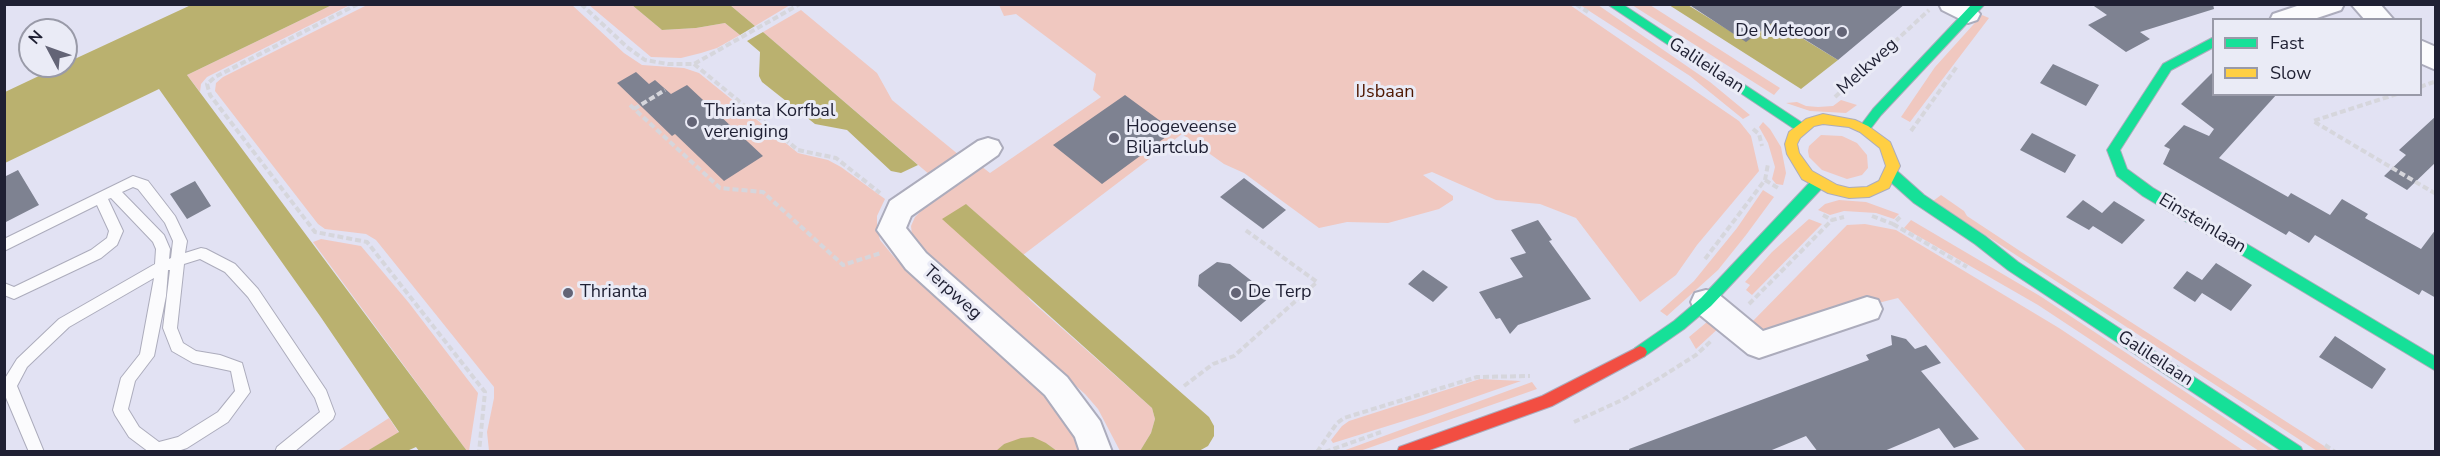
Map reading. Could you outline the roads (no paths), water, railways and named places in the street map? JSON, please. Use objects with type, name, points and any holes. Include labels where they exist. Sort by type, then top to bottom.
[{"type":"street","name":"Galileilaan","points":[[1612,4],[1800,127]]},
{"type":"street","points":[[2288,18],[2332,4]]},
{"type":"street","points":[[2363,4],[2380,18]]},
{"type":"street","name":"Melkweg","points":[[1864,129],[1966,8]]},
{"type":"street","name":"Einsteinlaan","points":[[2212,41],[2167,67],[2113,150],[2122,172],[2148,192],[2436,365]]},
{"type":"street","points":[[2422,51],[2436,61]]},
{"type":"street","points":[[1836,120],[1864,129],[1885,145],[1893,166],[1884,184],[1869,192],[1849,193],[1818,183],[1798,165],[1792,154],[1791,144],[1794,135],[1800,127],[1810,122],[1836,120]]},
{"type":"street","name":"Terpweg","points":[[988,148],[900,209],[891,230],[916,261],[1056,386],[1089,431],[1096,452]]},
{"type":"street","name":"Galileilaan","points":[[1891,174],[1919,199],[1980,240],[2013,266],[2296,452]]},
{"type":"street","points":[[1404,452],[1548,401],[1630,358],[1679,325],[1706,302],[1818,183]]},
{"type":"street","points":[[1869,192],[1888,202]]},
{"type":"street","name":"Galileilaan","points":[[1963,245],[2013,266]]},
{"type":"street","points":[[1706,302],[1759,345],[1866,309]]},
{"type":"lane","points":[[4,246],[106,194],[133,181],[143,185],[178,232],[180,241],[170,328],[177,347],[192,357],[220,361],[237,368],[243,392],[223,417],[182,443],[157,449],[134,432],[120,410],[128,378],[147,356],[159,296],[163,249],[159,239],[106,194]]},
{"type":"lane","points":[[4,289],[14,293],[29,288],[96,254],[112,241],[116,231],[106,194]]},
{"type":"lane","points":[[37,452],[9,386],[22,363],[64,323],[161,267],[178,259],[201,253],[230,268],[253,293],[321,395],[328,414],[282,452]]},
{"type":"place","name":"De Meteoor","points":[[1842,32]]},
{"type":"place","name":"Thrianta Korfbal vereniging","points":[[692,122]]},
{"type":"place","name":"Hoogeveense Biljartclub","points":[[1114,138]]},
{"type":"place","name":"Thrianta","points":[[568,293]]},
{"type":"place","name":"De Terp","points":[[1236,293]]},
{"type":"park label","name":"IJsbaan","points":[[1385,93]]}]
